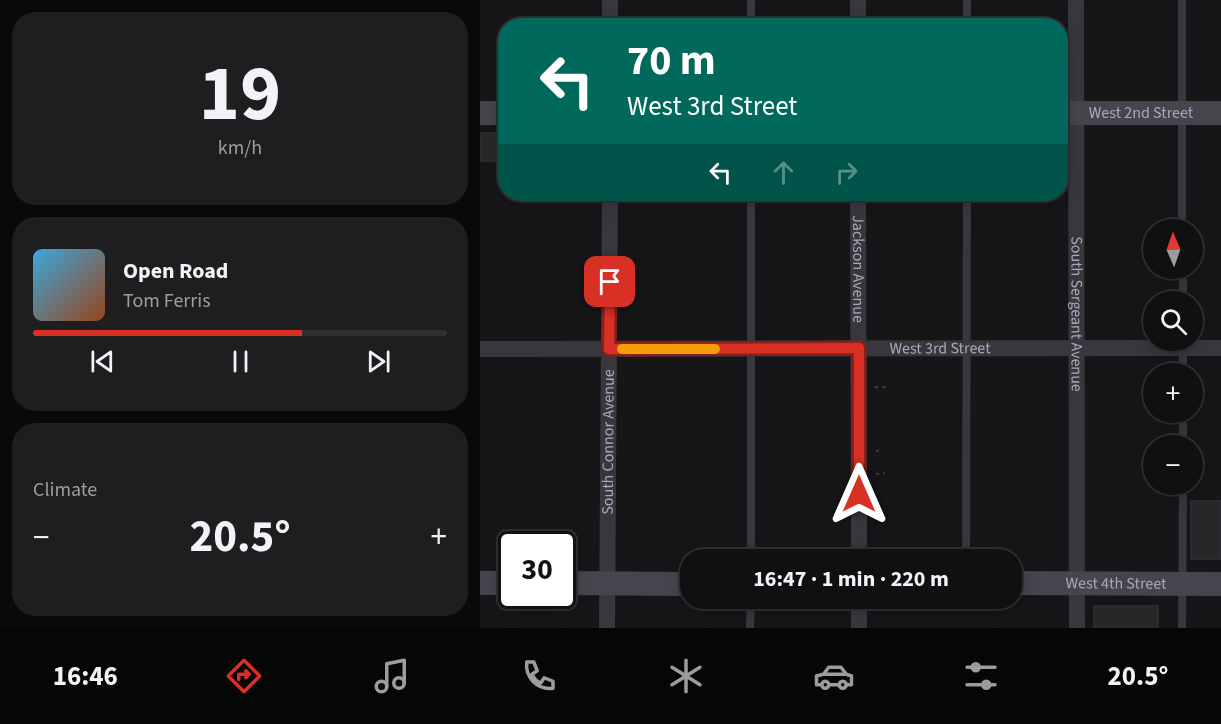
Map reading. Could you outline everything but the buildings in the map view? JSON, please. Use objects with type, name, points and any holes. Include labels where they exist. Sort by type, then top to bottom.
[{"type":"street","points":[[610,0],[610,18]]},
{"type":"street","points":[[858,0],[858,18]]},
{"type":"street","name":"South Sergeant Avenue","points":[[1076,0],[1068,113],[1077,347],[1077,628]]},
{"type":"street","points":[[480,113],[498,113]]},
{"type":"street","name":"West 2nd Street","points":[[1068,113],[1221,113]]},
{"type":"street","name":"South Connor Avenue","points":[[607,628],[610,201]]},
{"type":"street","name":"Jackson Avenue","points":[[858,201],[859,549]]},
{"type":"street","name":"West 3rd Street","points":[[480,349],[966,348],[1143,345]]},
{"type":"street","name":"West 3rd Street","points":[[1203,346],[1221,348]]},
{"type":"street","points":[[480,583],[498,583]]},
{"type":"street","points":[[576,584],[680,584]]},
{"type":"street","name":"West 4th Street","points":[[1022,584],[1221,584]]},
{"type":"street","points":[[859,609],[859,628]]},
{"type":"lane","points":[[751,0],[751,18]]},
{"type":"lane","points":[[967,0],[967,18]]},
{"type":"lane","points":[[1182,0],[1182,219]]},
{"type":"lane","points":[[751,201],[751,549]]},
{"type":"lane","points":[[966,549],[967,201]]},
{"type":"lane","points":[[1182,628],[1183,495]]},
{"type":"lane","points":[[750,609],[750,628]]},
{"type":"path","points":[[876,451],[882,450]]},
{"type":"path","points":[[876,474],[885,473]]},
{"type":"slow traffic","points":[[622,349],[715,349]]},
{"type":"route","points":[[610,282],[609,349],[859,348],[859,494]]}]
